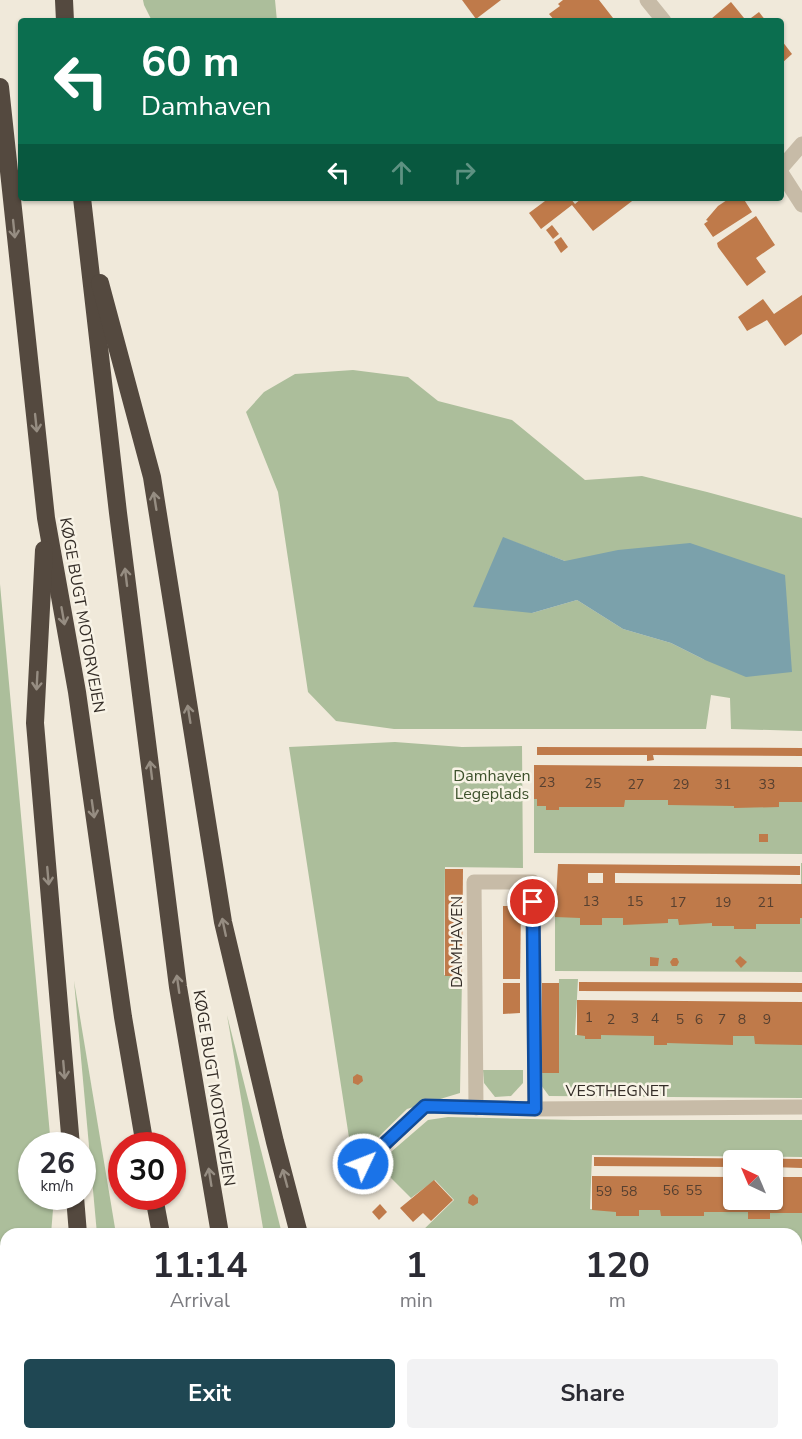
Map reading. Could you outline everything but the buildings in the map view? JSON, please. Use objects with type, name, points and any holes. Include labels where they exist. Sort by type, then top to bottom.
[{"type":"highway","points":[[64,0],[65,18]]},
{"type":"highway","name":"KØGE BUGT MOTORVEJEN","points":[[0,87],[46,518],[77,692],[123,1017],[143,1132]]},
{"type":"highway","name":"KØGE BUGT MOTORVEJEN","points":[[82,201],[118,513],[178,987],[219,1228]]},
{"type":"highway","points":[[84,219],[152,477],[223,922],[297,1228]]},
{"type":"highway","points":[[46,518],[35,723],[70,1132]]},
{"type":"highway","points":[[76,1210],[78,1228]]},
{"type":"highway","points":[[156,1210],[159,1228]]},
{"type":"street","points":[[647,0],[662,18]]},
{"type":"street","points":[[784,165],[802,144]]},
{"type":"street","points":[[784,177],[802,205]]},
{"type":"street","name":"DAMHAVEN","points":[[476,1108],[474,882],[533,882],[535,1109]]},
{"type":"street","name":"VESTHEGNET","points":[[350,1171],[363,1164],[425,1106],[535,1109],[802,1107]]},
{"type":"green space","points":[[143,0],[275,0],[277,18],[150,18]]},
{"type":"green space","points":[[353,370],[408,377],[438,401],[512,420],[585,480],[642,476],[802,518],[802,731],[731,729],[730,698],[711,695],[706,729],[394,729],[336,721],[308,692],[278,492],[246,412],[264,392],[295,374]],"holes":[[[503,538],[565,561],[705,660],[671,643],[623,629],[577,600],[532,613]]]},
{"type":"green space","points":[[0,584],[50,1132],[18,1132],[18,1210],[53,1210],[51,1228],[0,1228]]},
{"type":"green space","name":"Damhaven Legeplads","points":[[395,742],[462,747],[522,746],[523,868],[445,867],[444,975],[462,976],[460,1093],[407,1109],[365,1150],[350,1144],[289,747]]},
{"type":"green space","points":[[534,799],[802,800],[802,854],[534,853]]},
{"type":"green space","points":[[801,863],[802,972],[555,971],[555,916],[801,918]]},
{"type":"green space","points":[[559,979],[578,979],[575,1035],[802,1035],[802,1098],[549,1096],[541,1085],[542,1073],[558,1070]]},
{"type":"green space","points":[[74,981],[108,1186],[108,1210],[112,1210],[115,1228],[96,1228],[96,1132],[88,1132]]},
{"type":"green space","points":[[227,1015],[280,1228],[263,1228]]},
{"type":"green space","points":[[483,1070],[523,1070],[523,1083],[511,1096],[495,1097],[484,1083]]},
{"type":"green space","points":[[448,1117],[574,1120],[802,1120],[802,1157],[783,1157],[783,1150],[723,1150],[723,1156],[592,1155],[590,1209],[802,1211],[802,1228],[425,1228],[454,1200],[435,1180],[411,1198],[377,1164],[428,1120]]},
{"type":"water","points":[[503,537],[565,561],[618,550],[690,543],[785,575],[792,672],[746,677],[671,643],[623,629],[577,600],[532,613],[473,607]]},
{"type":"route","points":[[363,1164],[425,1106],[535,1109],[533,902]]}]
